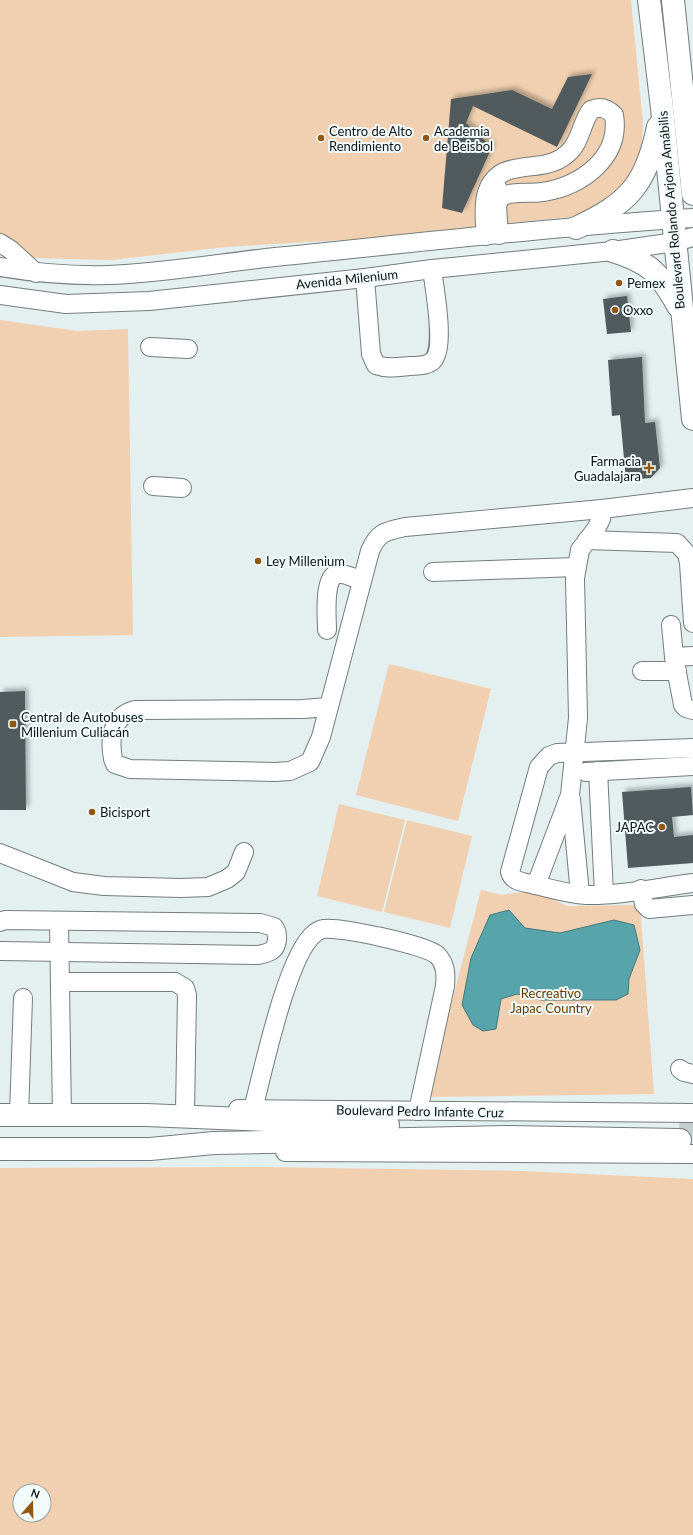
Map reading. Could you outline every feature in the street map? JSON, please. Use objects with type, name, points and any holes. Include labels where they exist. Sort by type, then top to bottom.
[{"type":"main road","name":"Boulevard Rolando Arjona Amábilis","points":[[649,0],[662,108],[683,219],[684,240],[681,312],[693,419]]},
{"type":"main road","name":"Boulevard Rolando Arjona Amábilis","points":[[673,0],[693,194]]},
{"type":"main road","points":[[576,228],[614,209],[624,201],[640,181],[653,150],[662,108]]},
{"type":"main road","points":[[613,251],[634,258],[651,268],[664,283],[681,312]]},
{"type":"main road","name":"Boulevard Pedro Infante Cruz","points":[[10,1115],[146,1115],[368,1124],[687,1133]]},
{"type":"main road","name":"Boulevard Pedro Infante Cruz","points":[[0,1149],[150,1149],[214,1143],[687,1133]]},
{"type":"street","points":[[492,236],[485,197],[495,180],[505,172],[550,164],[568,154],[578,141],[591,110],[604,108],[614,115],[615,130],[609,147],[601,162],[588,174],[562,188],[500,197]]},
{"type":"street","points":[[492,236],[500,197],[495,180]]},
{"type":"street","points":[[0,267],[36,273],[107,275],[492,236],[683,219]]},
{"type":"street","name":"Avenida Milenium","points":[[0,295],[66,304],[108,303],[197,297],[432,269],[613,251],[684,240]]},
{"type":"street","points":[[0,244],[11,250],[36,273]]},
{"type":"street","points":[[365,278],[371,354],[376,364],[389,368],[421,365],[432,362],[438,355],[439,347],[440,333],[432,269]]},
{"type":"street","points":[[107,275],[108,303]]},
{"type":"street","points":[[150,347],[188,349]]},
{"type":"street","points":[[153,486],[182,488]]},
{"type":"street","points":[[328,707],[303,709],[135,710],[127,712],[116,721],[113,729],[113,759],[116,764],[130,769],[290,771],[310,762],[317,748],[328,707],[361,580],[374,540],[382,533],[391,530],[602,509],[693,498]]},
{"type":"street","points":[[580,894],[570,795],[578,718],[574,603],[576,567],[580,550],[601,519],[602,509]]},
{"type":"street","points":[[587,540],[663,541],[677,543],[682,546],[687,554],[689,563],[693,623]]},
{"type":"street","points":[[433,572],[576,567]]},
{"type":"street","points":[[327,630],[327,588],[331,577],[336,574],[342,574],[361,580]]},
{"type":"street","points":[[671,625],[683,705],[686,708],[693,710]]},
{"type":"street","points":[[642,671],[676,664],[693,656]]},
{"type":"street","points":[[685,758],[575,752],[557,753],[549,756],[539,768],[510,872],[515,880],[565,893],[580,894],[604,894],[693,883]]},
{"type":"street","points":[[573,772],[598,771],[685,758]]},
{"type":"street","points":[[598,771],[604,894]]},
{"type":"street","points":[[536,885],[570,795]]},
{"type":"street","points":[[0,853],[73,882],[104,886],[181,888],[208,887],[227,880],[236,872],[244,852]]},
{"type":"street","points":[[641,889],[644,904],[649,909],[693,905]]},
{"type":"street","points":[[0,922],[5,920],[59,922],[260,923],[274,927],[277,932],[276,946],[272,950],[258,955],[0,951]]},
{"type":"street","points":[[59,922],[62,1116]]},
{"type":"street","points":[[253,1109],[283,997],[297,957],[314,933],[322,929],[366,933],[424,948],[436,955],[444,964],[446,973],[445,986],[418,1111]]},
{"type":"street","points":[[61,982],[175,982],[185,988],[187,995],[185,1112]]},
{"type":"street","points":[[10,1115],[23,998]]},
{"type":"street","name":"Boulevard Pedro Infante Cruz","points":[[146,1115],[253,1109],[418,1111],[687,1133]]},
{"type":"green space","name":"Centro de Alto Rendimiento","points":[[0,0],[631,0],[643,123],[641,154],[632,174],[610,199],[579,216],[374,238],[226,247],[111,260],[33,258],[0,253]]},
{"type":"green space","points":[[0,320],[77,331],[128,329],[133,635],[0,637]]},
{"type":"green space","points":[[389,664],[491,689],[458,821],[356,795]]},
{"type":"green space","points":[[339,804],[405,820],[382,912],[317,896]]},
{"type":"green space","points":[[407,820],[472,836],[450,928],[384,912]]},
{"type":"green space","name":"Recreativo Japac Country","points":[[481,890],[502,895],[535,890],[567,906],[640,905],[654,1094],[427,1097]]},
{"type":"green space","points":[[263,1167],[523,1171],[693,1179],[693,1535],[0,1535],[0,1168]]},
{"type":"water","points":[[509,910],[525,928],[560,933],[614,920],[634,925],[640,950],[629,979],[628,994],[616,1000],[541,1000],[517,994],[501,999],[496,1029],[483,1031],[473,1025],[462,1005],[471,958],[490,915]]},
{"type":"building","points":[[592,74],[557,147],[473,106],[466,123],[492,147],[462,213],[442,208],[451,99],[512,90],[552,109],[568,77]]},
{"type":"building","points":[[627,296],[631,332],[607,334],[603,299]]},
{"type":"building","points":[[642,357],[645,423],[655,422],[660,468],[651,478],[626,480],[620,415],[612,416],[608,360]]},
{"type":"building","name":"Central de Autobuses Millenium Culiacán","points":[[25,691],[26,810],[0,810],[0,692]]},
{"type":"building","points":[[691,787],[693,815],[672,817],[674,837],[693,835],[693,863],[628,868],[622,792]]},
{"type":"tunnel","points":[[679,1127],[693,1128]]},
{"type":"place","name":"Centro de Alto Rendimiento","points":[[321,138]]},
{"type":"place","name":"Academia de Beisbol","points":[[426,138]]},
{"type":"place","name":"Pemex","points":[[619,283]]},
{"type":"place","name":"Oxxo","points":[[615,310]]},
{"type":"place","name":"Farmacia Guadalajara","points":[[649,468]]},
{"type":"place","name":"Ley Millenium","points":[[258,561]]},
{"type":"place","name":"Central de Autobuses Millenium Culiacán","points":[[13,724]]},
{"type":"place","name":"Bicisport","points":[[92,812]]},
{"type":"place","name":"JAPAC","points":[[662,827]]}]
